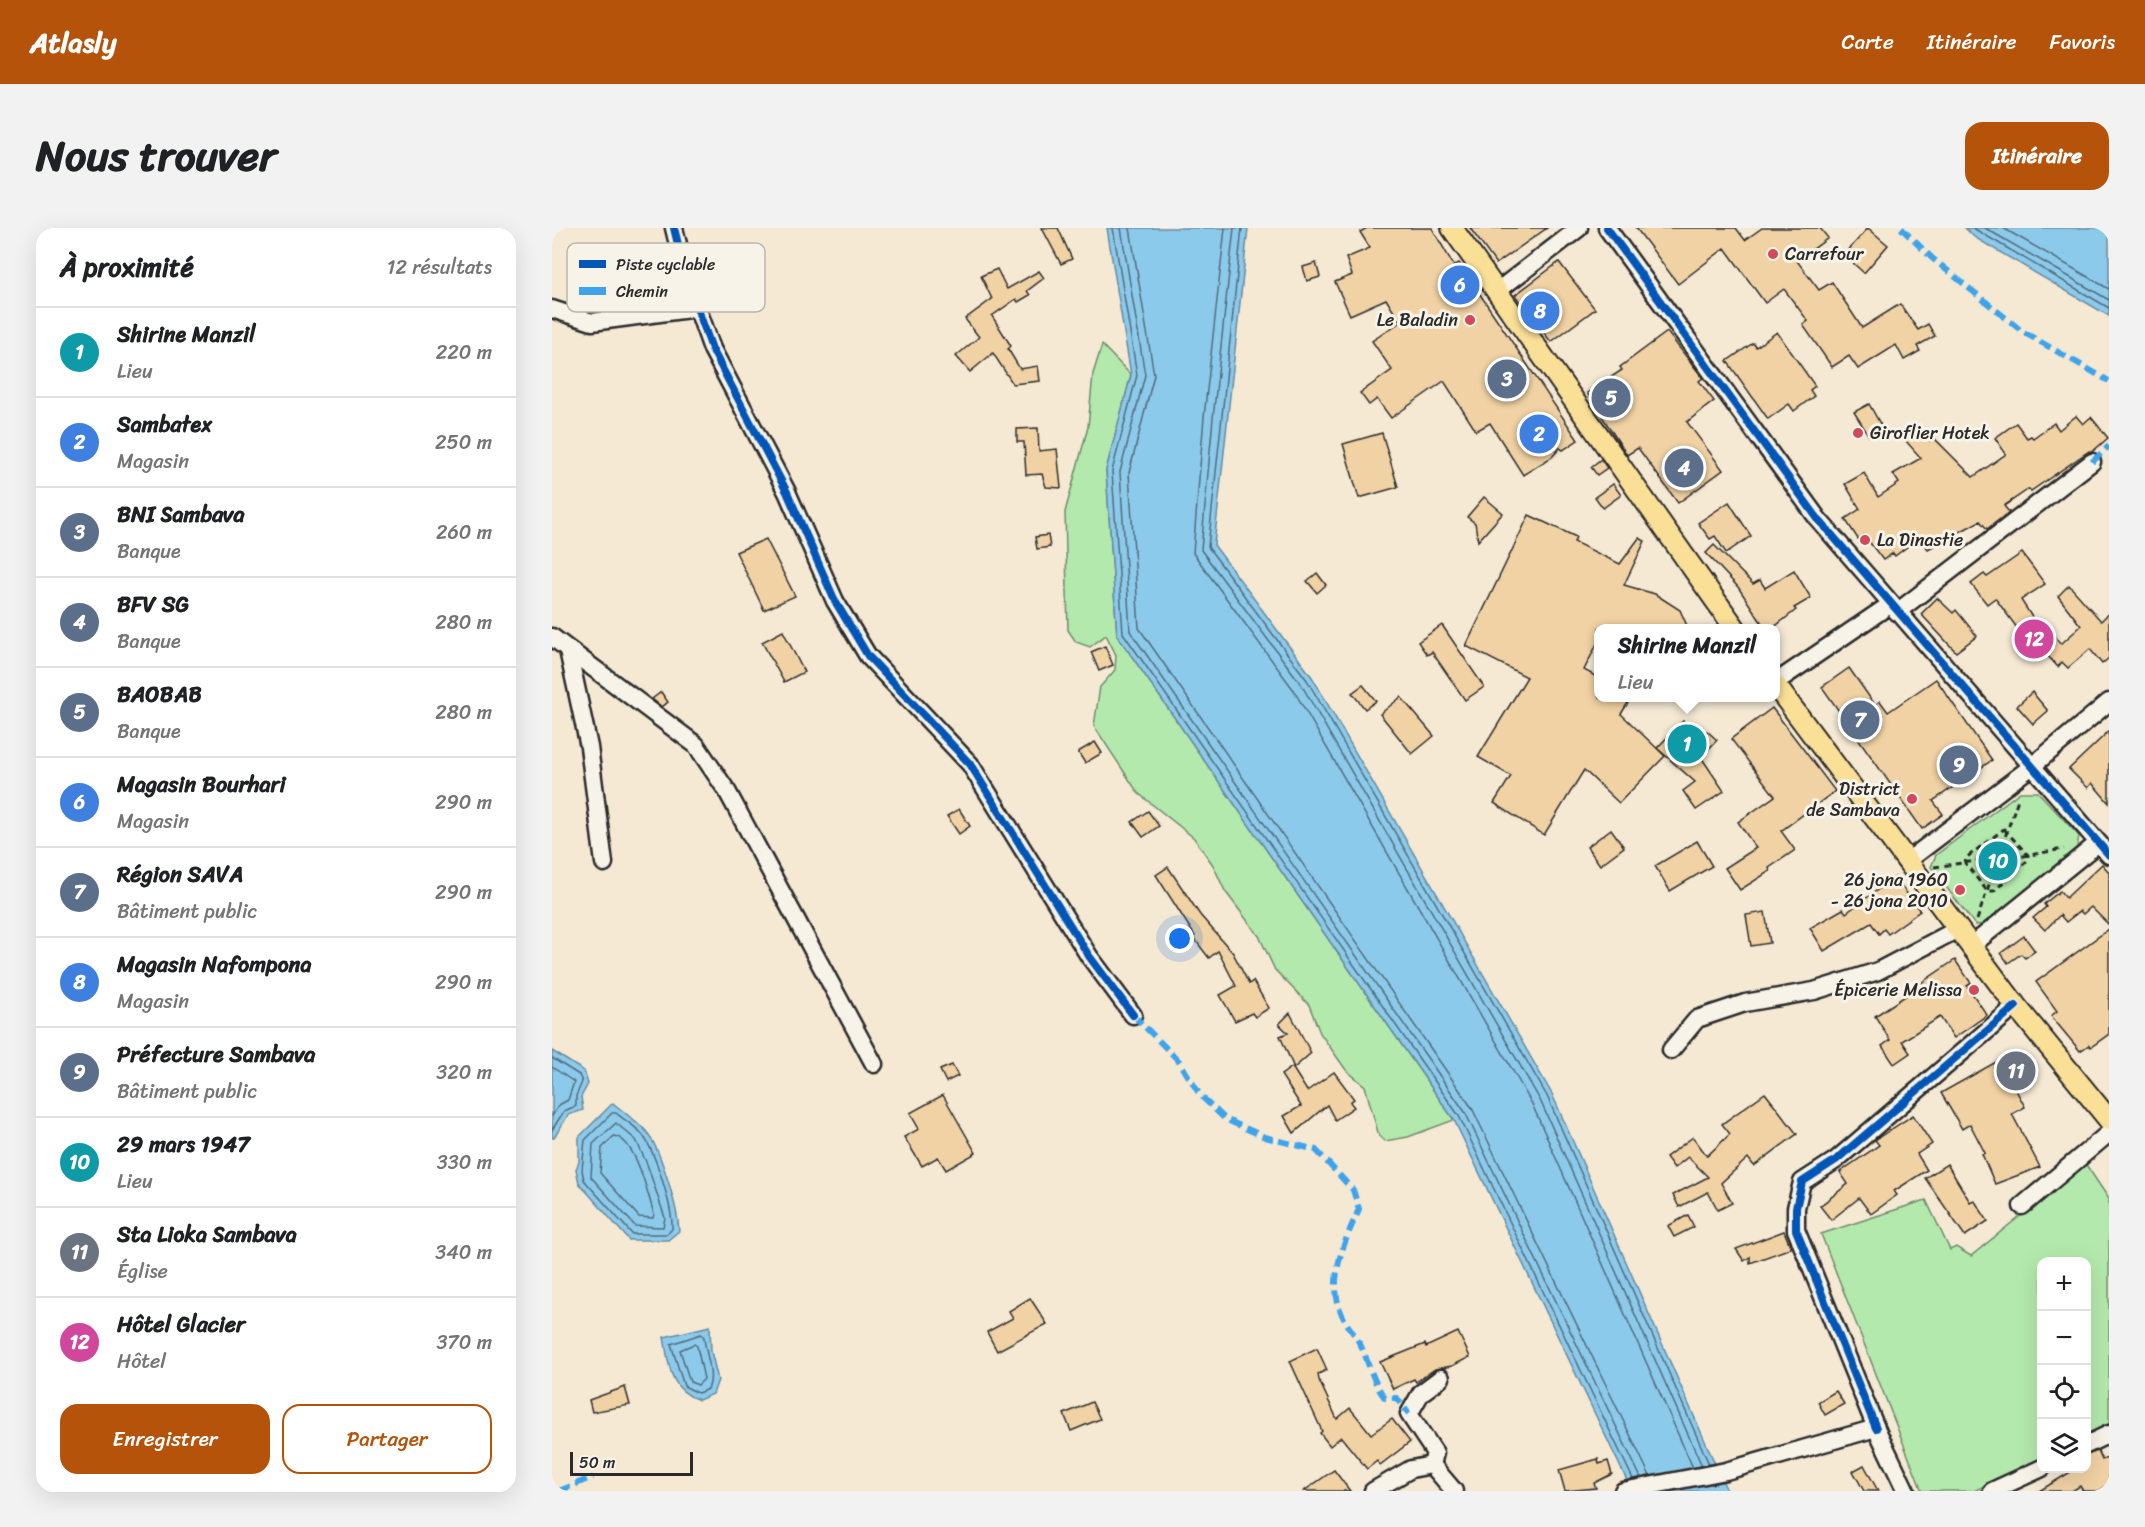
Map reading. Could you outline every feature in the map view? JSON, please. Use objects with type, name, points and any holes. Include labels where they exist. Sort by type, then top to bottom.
[{"type":"main road","points":[[1452,228],[1732,624]]},
{"type":"main road","points":[[1780,689],[1909,866],[2016,1006],[2109,1120]]},
{"type":"street","points":[[674,228],[678,243]]},
{"type":"street","points":[[1496,292],[1579,228]]},
{"type":"street","points":[[1607,228],[1818,519],[2104,849],[1966,940],[1814,991],[1745,1003],[1697,1018],[1671,1050]]},
{"type":"street","points":[[552,309],[592,322],[667,312]]},
{"type":"street","points":[[698,312],[712,349],[787,492],[835,601],[868,656],[970,764],[1089,956],[1133,1015]]},
{"type":"street","points":[[1780,681],[1894,608],[2092,462]]},
{"type":"street","points":[[552,637],[696,745],[727,791],[874,1064]]},
{"type":"street","points":[[568,650],[589,747],[604,863]]},
{"type":"street","points":[[1909,866],[2109,702]]},
{"type":"street","points":[[1906,1491],[1876,1428],[1796,1230],[1796,1208],[1802,1182],[1836,1160],[2016,1006]]},
{"type":"street","points":[[2022,1206],[2109,1133]]},
{"type":"street","points":[[1432,1465],[1435,1453],[1409,1414],[1421,1393],[1441,1378]]},
{"type":"street","points":[[1626,1490],[1726,1471],[1876,1428]]},
{"type":"street","points":[[2091,1443],[2109,1434]]},
{"type":"street","points":[[1373,1491],[1411,1469],[1432,1465]]},
{"type":"street","points":[[1432,1465],[1454,1491]]},
{"type":"street","points":[[1992,1491],[2037,1470]]},
{"type":"path","points":[[1909,866],[1983,860],[2002,846],[2031,767]]},
{"type":"path","points":[[1965,863],[1966,858],[2004,829],[2028,855],[2028,860],[1994,891],[1987,891]]},
{"type":"path","points":[[2002,846],[2012,858]]},
{"type":"path","points":[[1966,940],[1993,873],[2012,858],[2067,849]]},
{"type":"path","points":[[1983,860],[1993,873]]},
{"type":"path","points":[[1965,863],[1987,891]]},
{"type":"green space","points":[[1102,345],[1131,375],[1106,470],[1117,635],[1454,1120],[1408,1137],[1385,1141],[1379,1136],[1365,1086],[1346,1070],[1320,1033],[1309,1005],[1275,970],[1259,936],[1225,891],[1213,865],[1194,838],[1138,793],[1094,726],[1100,687],[1115,670],[1116,655],[1106,635],[1090,647],[1076,642],[1068,630],[1065,512],[1088,427],[1093,374]]},
{"type":"green space","points":[[2020,792],[2038,792],[2079,836],[2077,847],[1990,924],[1975,925],[1931,867],[1936,855]]},
{"type":"green space","points":[[2085,1163],[2109,1199],[2109,1424],[2091,1434],[2091,1257],[2037,1257],[2037,1460],[1974,1491],[1922,1491],[1821,1234],[1926,1200],[1950,1250],[1956,1247],[1971,1256]]},
{"type":"water","points":[[1107,228],[1248,228],[1214,545],[1312,677],[1552,1094],[1727,1491],[1632,1491],[1454,1120],[1117,635],[1106,470],[1131,375]]},
{"type":"water","points":[[1965,228],[2109,228],[2109,316],[1974,237]]},
{"type":"water","points":[[552,1051],[584,1071],[588,1084],[581,1097],[583,1110],[568,1115],[554,1138],[552,1138]]},
{"type":"water","points":[[613,1103],[645,1130],[662,1163],[672,1194],[679,1231],[668,1240],[629,1240],[579,1183],[576,1169],[579,1162],[579,1137]]},
{"type":"water","points":[[710,1326],[711,1351],[718,1380],[713,1394],[699,1400],[689,1396],[676,1383],[669,1367],[664,1337]]},
{"type":"building","points":[[1042,228],[1058,228],[1072,259],[1061,264]]},
{"type":"building","points":[[1367,228],[1432,228],[1454,266],[1459,263],[1578,440],[1563,450],[1560,448],[1552,457],[1523,475],[1490,423],[1476,431],[1444,381],[1391,418],[1377,399],[1369,405],[1360,393],[1392,370],[1372,341],[1400,322],[1386,299],[1350,315],[1335,282],[1352,275],[1346,258],[1370,248],[1360,232]]},
{"type":"building","points":[[1470,228],[1547,228],[1496,264]]},
{"type":"building","points":[[1636,228],[1736,228],[1745,240],[1762,228],[1820,228],[1828,238],[1797,261],[1819,290],[1832,282],[1862,328],[1900,304],[1918,330],[1928,324],[1935,336],[1917,346],[1920,351],[1904,360],[1896,345],[1858,369],[1849,356],[1832,367],[1803,325],[1808,321],[1784,289],[1765,303],[1725,248],[1678,284]]},
{"type":"building","points":[[1868,228],[1888,245],[1864,273],[1844,255]]},
{"type":"building","points":[[1559,262],[1595,309],[1551,342],[1515,295]]},
{"type":"building","points":[[1316,263],[1320,277],[1307,281],[1303,267]]},
{"type":"building","points":[[997,269],[1007,289],[1039,271],[1044,278],[1027,291],[1030,295],[1018,302],[1016,299],[992,316],[1011,346],[1008,349],[1020,369],[1038,366],[1040,381],[1013,384],[993,353],[970,372],[956,356],[979,337],[965,319],[992,299],[981,276]]},
{"type":"building","points":[[1667,332],[1703,378],[1699,381],[1714,401],[1687,422],[1723,470],[1678,503],[1638,448],[1627,455],[1587,393],[1622,370],[1620,367]]},
{"type":"building","points":[[1777,332],[1815,386],[1810,390],[1814,396],[1794,411],[1789,404],[1768,419],[1727,361],[1753,343],[1756,347]]},
{"type":"building","points":[[1869,404],[1883,429],[1869,436],[1854,412]]},
{"type":"building","points":[[2076,416],[2083,424],[2091,417],[2108,438],[2092,452],[2089,451],[2031,491],[2029,489],[2004,506],[2009,512],[1987,529],[1980,521],[1928,549],[1920,537],[1895,556],[1893,553],[1883,560],[1864,535],[1858,539],[1845,519],[1860,509],[1845,484],[1864,473],[1878,497],[1899,483],[1893,474],[1921,458],[1905,440],[1923,429],[1930,441],[1933,437],[1973,477],[2006,454],[1995,438],[2016,423],[2027,438],[2031,436],[2033,438],[2054,423],[2059,430]]},
{"type":"building","points":[[1038,428],[1039,451],[1057,449],[1061,488],[1046,487],[1042,474],[1026,475],[1024,442],[1017,442],[1017,429]]},
{"type":"building","points":[[1382,433],[1398,487],[1359,498],[1343,444]]},
{"type":"building","points":[[1601,459],[1607,468],[1597,475],[1591,467]]},
{"type":"building","points":[[1613,484],[1621,495],[1603,508],[1595,497]]},
{"type":"building","points":[[1484,497],[1503,513],[1478,541],[1475,523],[1467,517]]},
{"type":"building","points":[[1729,502],[1751,536],[1726,553],[1715,536],[1710,539],[1698,523]]},
{"type":"building","points":[[1529,515],[1576,537],[1574,542],[1620,564],[1639,538],[1645,541],[1624,585],[1655,594],[1680,610],[1686,624],[1594,624],[1594,650],[1584,670],[1594,675],[1594,702],[1628,702],[1621,714],[1665,756],[1619,803],[1584,770],[1544,835],[1494,803],[1511,776],[1478,757],[1527,677],[1466,646]]},
{"type":"building","points":[[1048,535],[1050,547],[1037,549],[1035,537]]},
{"type":"building","points":[[766,539],[795,596],[764,610],[736,552]]},
{"type":"building","points":[[1714,545],[1753,584],[1760,580],[1765,588],[1794,570],[1811,598],[1794,608],[1796,610],[1778,624],[1762,624],[1738,587],[1706,553]]},
{"type":"building","points":[[2022,553],[2045,584],[2021,600],[2037,625],[2043,621],[2061,644],[2081,626],[2058,596],[2069,585],[2101,621],[2109,613],[2109,658],[2102,664],[2090,649],[2068,668],[2062,662],[2058,667],[2046,654],[2040,659],[1995,598],[1987,604],[1971,584],[1984,574],[1987,577]]},
{"type":"building","points":[[1317,573],[1326,585],[1317,593],[1307,581]]},
{"type":"building","points":[[1937,598],[1953,613],[1956,610],[1977,636],[1956,652],[1921,614]]},
{"type":"building","points":[[1442,625],[1484,687],[1465,700],[1432,652],[1427,655],[1418,642]]},
{"type":"building","points":[[783,631],[804,672],[784,682],[762,642]]},
{"type":"building","points":[[1105,646],[1113,665],[1099,671],[1091,652]]},
{"type":"building","points":[[1849,668],[1875,705],[1880,701],[1888,712],[1936,679],[1992,760],[1933,801],[1943,814],[1922,829],[1822,687]]},
{"type":"building","points":[[1363,685],[1376,701],[1365,709],[1352,693]]},
{"type":"building","points":[[661,692],[668,702],[662,707],[652,699]]},
{"type":"building","points":[[2032,692],[2048,711],[2033,724],[2017,706]]},
{"type":"building","points":[[1401,697],[1434,736],[1412,754],[1380,714]]},
{"type":"building","points":[[1772,708],[1835,791],[1781,831],[1795,850],[1769,868],[1770,871],[1740,890],[1725,868],[1756,848],[1738,822],[1775,796],[1731,739]]},
{"type":"building","points":[[1683,721],[1703,735],[1707,731],[1717,740],[1701,757],[1724,791],[1696,810],[1683,791],[1695,782],[1657,748]]},
{"type":"building","points":[[2109,731],[2109,803],[2092,783],[2088,788],[2069,769]]},
{"type":"building","points":[[1095,742],[1102,753],[1085,763],[1078,752]]},
{"type":"building","points":[[959,809],[970,826],[959,834],[947,816]]},
{"type":"building","points":[[1148,811],[1159,826],[1143,837],[1132,822]]},
{"type":"building","points":[[1611,829],[1624,847],[1600,865],[1587,847]]},
{"type":"building","points":[[1697,841],[1712,866],[1670,891],[1655,866]]},
{"type":"building","points":[[2102,864],[2109,872],[2109,925],[2091,907],[2083,914],[2080,911],[2066,922],[2060,915],[2045,930],[2033,918],[2046,907],[2044,904],[2060,891],[2066,898]]},
{"type":"building","points":[[1168,867],[1200,915],[1233,953],[1249,984],[1253,981],[1269,1008],[1255,1017],[1252,1013],[1235,1021],[1220,995],[1236,986],[1218,951],[1209,958],[1193,937],[1195,936],[1156,875]]},
{"type":"building","points":[[1895,877],[1920,911],[1888,934],[1884,929],[1879,934],[1871,923],[1824,951],[1810,928],[1843,909],[1846,913]]},
{"type":"building","points":[[1765,912],[1770,943],[1751,946],[1746,915]]},
{"type":"building","points":[[2109,929],[2109,1034],[2091,1047],[2089,1045],[2080,1051],[2051,1016],[2057,1011],[2036,982]]},
{"type":"building","points":[[2024,936],[2035,951],[2025,958],[2021,954],[2008,963],[2001,953]]},
{"type":"building","points":[[1955,960],[1971,983],[1967,986],[1987,1015],[1954,1038],[1940,1017],[1902,1041],[1910,1053],[1894,1064],[1882,1046],[1890,1040],[1875,1016]]},
{"type":"building","points":[[1290,1013],[1311,1053],[1294,1068],[1280,1036],[1288,1033],[1279,1024]]},
{"type":"building","points":[[2012,1053],[2028,1081],[2015,1088],[2025,1107],[2012,1114],[2040,1167],[1995,1184],[1982,1154],[1985,1153],[1970,1124],[1962,1129],[1941,1093]]},
{"type":"building","points":[[952,1065],[958,1076],[946,1082],[940,1070]]},
{"type":"building","points":[[1292,1067],[1307,1091],[1334,1072],[1354,1099],[1350,1102],[1354,1107],[1335,1120],[1327,1105],[1294,1133],[1284,1116],[1301,1106],[1281,1075]]},
{"type":"building","points":[[1765,1093],[1797,1134],[1754,1166],[1748,1158],[1721,1183],[1732,1203],[1718,1210],[1708,1192],[1679,1207],[1673,1195],[1708,1177],[1688,1157],[1674,1168],[1666,1157],[1693,1137],[1707,1156],[1730,1134],[1722,1124]]},
{"type":"building","points":[[943,1095],[976,1153],[946,1170],[938,1157],[922,1166],[904,1137],[919,1129],[910,1113]]},
{"type":"building","points":[[1913,1115],[1932,1144],[1917,1154],[1927,1170],[1894,1191],[1897,1195],[1871,1214],[1859,1198],[1831,1220],[1820,1206],[1848,1184],[1840,1172],[1879,1145],[1875,1140]]},
{"type":"building","points":[[1947,1164],[1970,1202],[1974,1200],[1988,1221],[1965,1236],[1925,1178]]},
{"type":"building","points":[[1688,1215],[1694,1227],[1674,1237],[1668,1226]]},
{"type":"building","points":[[1784,1231],[1791,1248],[1750,1263],[1750,1257],[1744,1261],[1736,1249]]},
{"type":"building","points":[[1030,1298],[1047,1324],[997,1351],[987,1332],[1013,1318],[1009,1311]]},
{"type":"building","points":[[1458,1332],[1470,1357],[1452,1366],[1435,1369],[1416,1382],[1414,1379],[1393,1389],[1380,1362],[1425,1344],[1426,1347]]},
{"type":"building","points":[[1317,1348],[1327,1370],[1318,1374],[1319,1380],[1337,1419],[1350,1408],[1371,1434],[1392,1419],[1410,1442],[1380,1465],[1377,1461],[1367,1469],[1341,1437],[1330,1446],[1320,1433],[1322,1431],[1290,1361]]},
{"type":"building","points":[[625,1387],[630,1405],[592,1412],[589,1400]]},
{"type":"building","points":[[1836,1391],[1844,1404],[1825,1415],[1818,1402]]},
{"type":"building","points":[[1092,1402],[1100,1419],[1071,1431],[1064,1414]]},
{"type":"building","points":[[2098,1451],[2102,1460],[2109,1456],[2109,1484],[2099,1491],[2083,1491],[2080,1486],[2072,1491],[2039,1491],[2069,1473],[2091,1473],[2091,1453]]},
{"type":"building","points":[[1598,1459],[1599,1464],[1608,1461],[1612,1474],[1594,1483],[1596,1488],[1565,1491],[1559,1470]]},
{"type":"building","points":[[1864,1465],[1878,1491],[1864,1491],[1853,1471]]},
{"type":"building","points":[[1334,1470],[1350,1491],[1304,1491]]},
{"type":"marked path","points":[[1901,228],[1932,258],[2023,332],[2109,381]]},
{"type":"marked path","points":[[2092,462],[2109,446]]},
{"type":"marked path","points":[[1133,1015],[1179,1061],[1200,1095],[1225,1119],[1265,1137],[1316,1150],[1353,1190],[1359,1209],[1343,1246],[1337,1272],[1337,1299],[1343,1316],[1360,1344],[1381,1392],[1385,1398],[1397,1398],[1409,1414]]},
{"type":"marked path","points":[[559,1491],[593,1477]]},
{"type":"cycle path","points":[[674,228],[678,243]]},
{"type":"cycle path","points":[[1607,228],[1818,519],[2109,855]]},
{"type":"cycle path","points":[[699,312],[712,349],[787,492],[835,601],[868,656],[970,764],[1089,956],[1133,1015]]},
{"type":"cycle path","points":[[1876,1428],[1796,1230],[1796,1208],[1802,1182],[1836,1160],[2016,1006]]},
{"type":"place","name":"Carrefour","points":[[1773,254]]},
{"type":"place","name":"Magasin Bourhari","points":[[1460,285]]},
{"type":"place","name":"Magasin Nafompona","points":[[1540,311]]},
{"type":"place","name":"Le Baladin","points":[[1470,320]]},
{"type":"place","name":"BNI Sambava","points":[[1507,379]]},
{"type":"place","name":"BAOBAB","points":[[1611,398]]},
{"type":"place","name":"Giroflier Hotek","points":[[1858,433]]},
{"type":"place","name":"Sambatex","points":[[1539,434]]},
{"type":"place","name":"BFV SG","points":[[1684,468]]},
{"type":"place","name":"La Dinastie","points":[[1865,540]]},
{"type":"place","name":"Hôtel Glacier","points":[[2034,639]]},
{"type":"place","name":"Région SAVA","points":[[1860,720]]},
{"type":"place","name":"Shirine Manzil","points":[[1687,744]]},
{"type":"place","name":"Préfecture Sambava","points":[[1959,765]]},
{"type":"place","name":"District de Sambava","points":[[1912,799]]},
{"type":"place","name":"29 mars 1947","points":[[1998,861]]},
{"type":"place","name":"26 jona 1960 - 26 jona 2010","points":[[1960,890]]},
{"type":"place","name":"Épicerie Melissa","points":[[1974,990]]},
{"type":"place","name":"Sta Lioka Sambava","points":[[2016,1071]]}]
